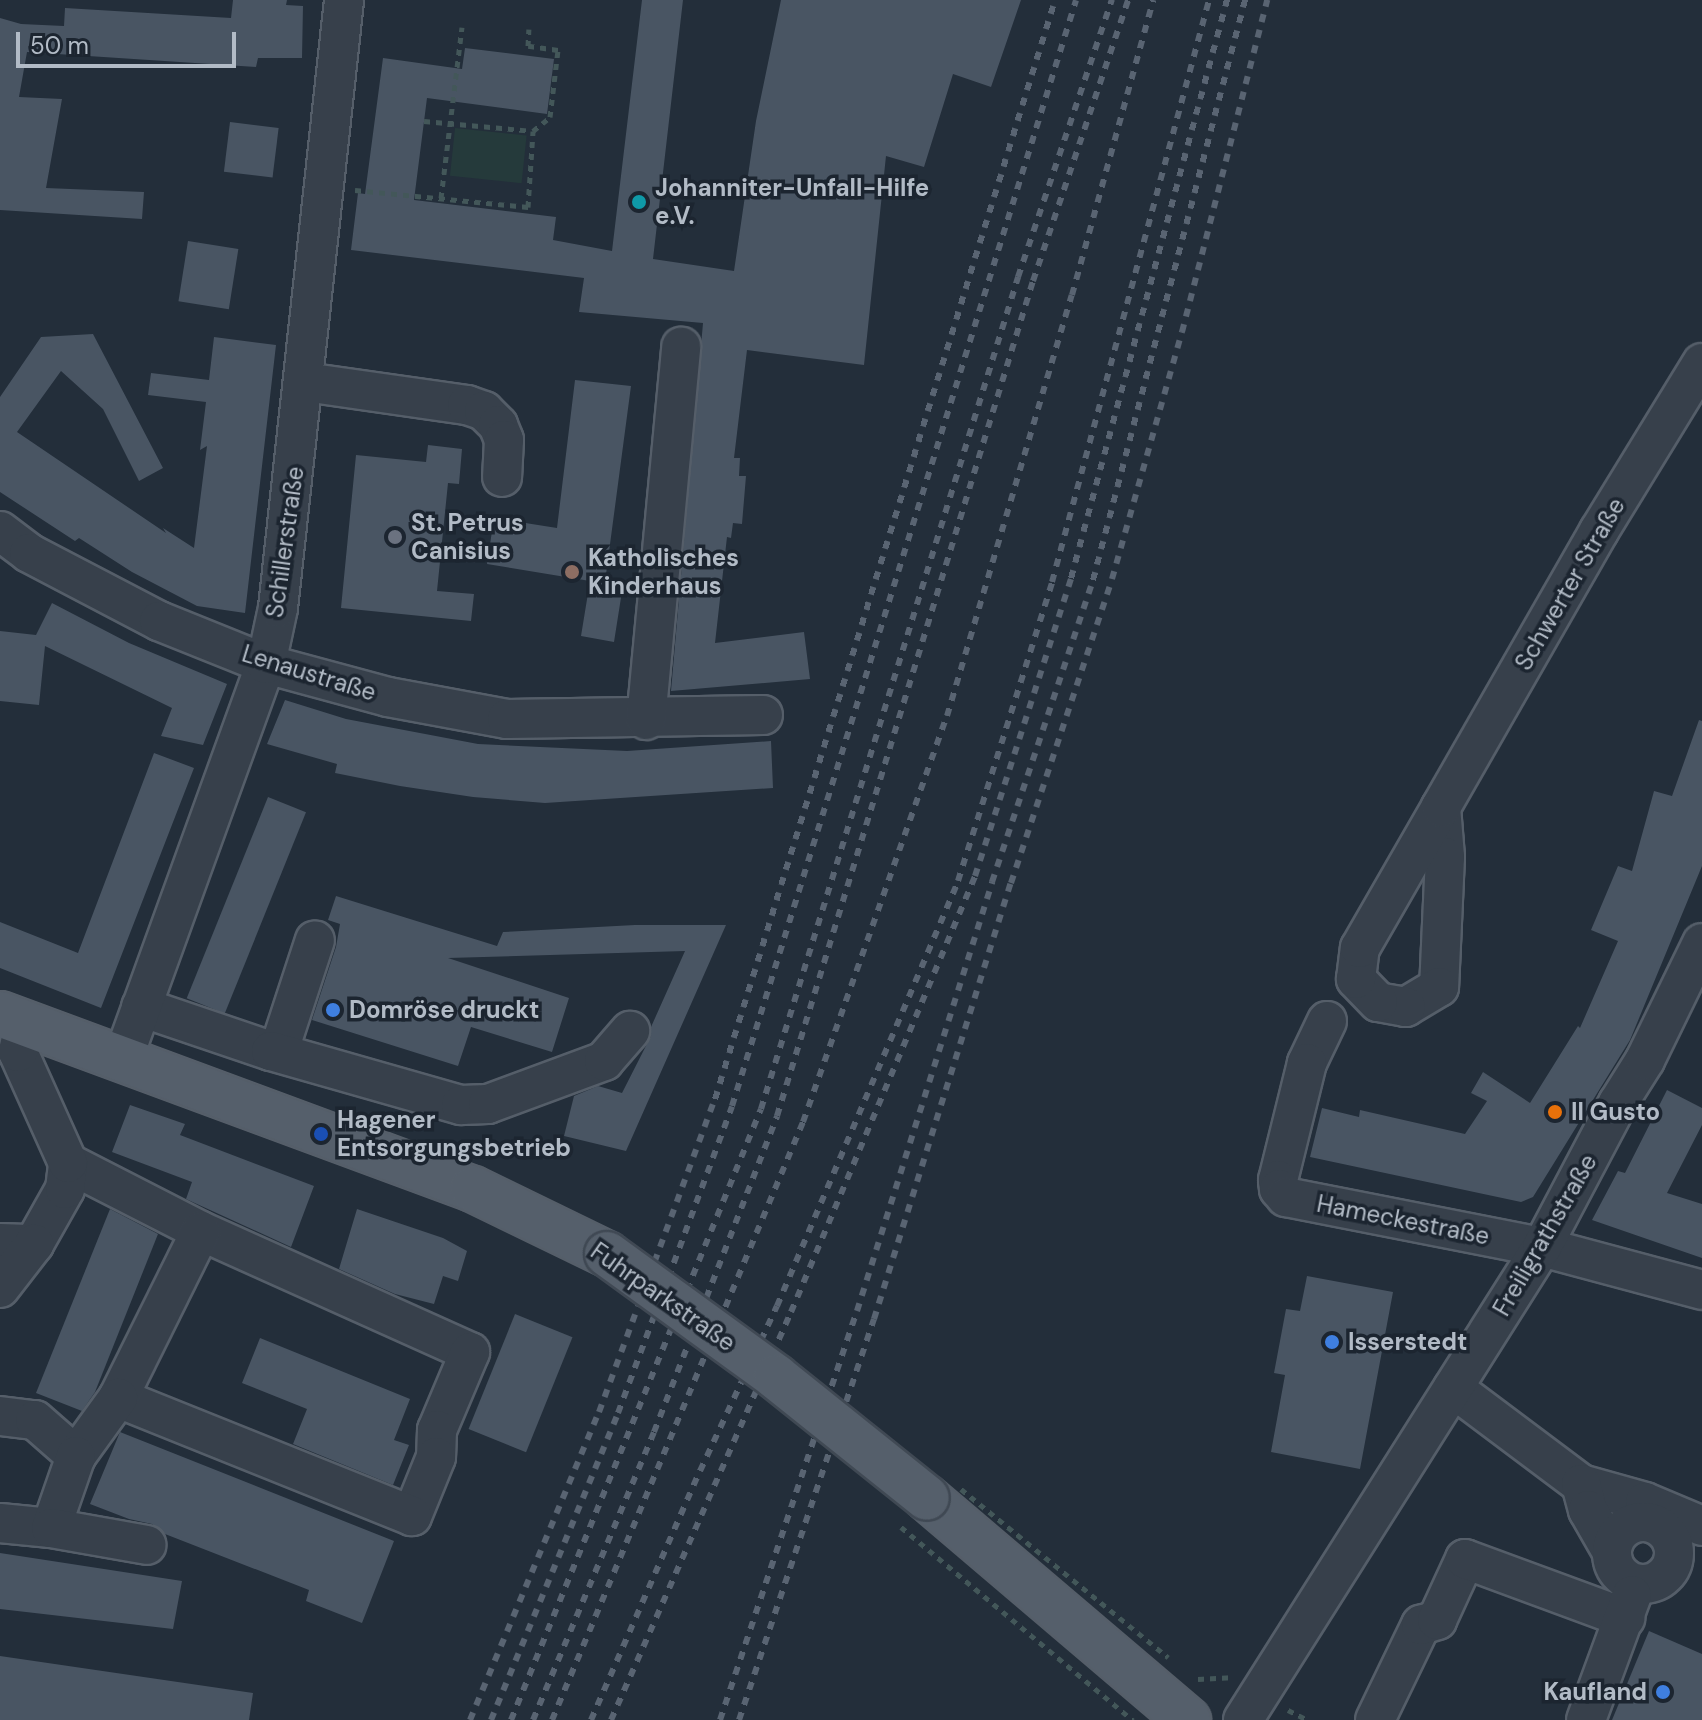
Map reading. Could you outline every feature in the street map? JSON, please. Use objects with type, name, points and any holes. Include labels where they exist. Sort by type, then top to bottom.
[{"type":"main road","name":"Fuhrparkstraße","points":[[12,1019],[473,1189],[607,1254],[799,1395],[1169,1689]]},
{"type":"street","name":"Schillerstraße","points":[[122,1061],[266,664],[278,608],[305,382],[344,0]]},
{"type":"street","points":[[646,720],[681,347]]},
{"type":"street","name":"Schwerter Straße","points":[[1441,807],[1599,531],[1702,363]]},
{"type":"street","points":[[305,382],[467,405],[484,411],[498,425],[504,440],[502,477]]},
{"type":"street","name":"Lenaustraße","points":[[0,531],[29,553],[159,621],[266,664],[388,697],[507,719],[646,720],[763,715]]},
{"type":"street","points":[[271,1051],[281,1044],[315,940]]},
{"type":"street","name":"Freiligrathstraße","points":[[1250,1708],[1542,1247],[1618,1103],[1645,1060],[1702,943]]},
{"type":"street","points":[[141,1007],[271,1051],[461,1105],[488,1104],[604,1061],[630,1031]]},
{"type":"street","points":[[0,1288],[17,1243],[65,1189],[68,1163],[18,1052],[12,1019]]},
{"type":"street","name":"Hameckestraße","points":[[1327,1021],[1307,1063],[1278,1180],[1286,1197],[1542,1247],[1702,1290]]},
{"type":"street","points":[[68,1163],[201,1231],[470,1352],[437,1430],[436,1457],[412,1516],[118,1398]]},
{"type":"street","points":[[51,1528],[76,1456],[118,1398],[201,1231]]},
{"type":"street","points":[[1453,1388],[1581,1484],[1677,1538]]},
{"type":"street","points":[[0,1416],[35,1420],[76,1456]]},
{"type":"street","points":[[1581,1484],[1588,1510],[1612,1552],[1630,1601]]},
{"type":"street","points":[[0,1523],[51,1528],[147,1545]]},
{"type":"street","points":[[1612,1552],[1619,1533],[1627,1526],[1677,1538]]},
{"type":"street","points":[[1586,1720],[1630,1601],[1657,1581],[1677,1538]]},
{"type":"street","points":[[1375,1720],[1421,1625],[1437,1620],[1465,1559],[1630,1601]]},
{"type":"path","points":[[441,198],[462,27]]},
{"type":"path","points":[[424,121],[533,131],[550,117],[558,50],[528,46],[529,29]]},
{"type":"path","points":[[360,190],[528,207],[533,131]]},
{"type":"path","points":[[894,1521],[1169,1689],[1198,1679],[1230,1676],[1250,1708]]},
{"type":"green space","points":[[455,128],[527,136],[522,183],[450,176]]},
{"type":"building","points":[[233,0],[287,0],[286,5],[303,6],[302,58],[258,58],[256,67],[27,52],[19,97],[62,99],[46,188],[144,192],[142,219],[0,210],[0,18],[21,24],[64,26],[65,8],[231,18]]},
{"type":"building","points":[[642,0],[683,0],[653,259],[734,271],[756,121],[781,0],[1021,0],[991,87],[953,74],[924,167],[886,156],[864,365],[747,350],[734,458],[740,458],[739,476],[746,476],[742,524],[733,523],[731,538],[727,537],[715,643],[804,632],[810,679],[671,691],[703,323],[579,312],[584,278],[351,250],[358,193],[365,194],[383,58],[462,69],[465,48],[554,59],[547,114],[427,98],[414,200],[556,217],[553,240],[612,251]]},
{"type":"building","points":[[230,122],[279,128],[273,178],[224,172]]},
{"type":"building","points":[[188,241],[238,249],[229,309],[178,301]]},
{"type":"building","points":[[93,334],[163,468],[139,481],[103,409],[61,371],[17,432],[166,533],[163,528],[194,548],[207,446],[200,450],[206,402],[148,395],[151,373],[209,380],[214,337],[276,345],[245,613],[197,606],[132,572],[79,538],[75,541],[0,492],[0,397],[41,337]]},
{"type":"building","points":[[575,380],[631,386],[605,582],[623,585],[614,642],[581,636],[590,581],[487,564],[494,518],[557,528]]},
{"type":"building","name":"St. Petrus Canisius","points":[[428,445],[462,449],[459,484],[448,483],[437,591],[474,594],[471,621],[341,608],[356,455],[426,462]]},
{"type":"building","points":[[52,603],[129,643],[227,684],[203,745],[161,736],[172,708],[45,646],[39,705],[0,701],[0,631],[36,635]]},
{"type":"building","points":[[285,700],[346,719],[478,744],[627,751],[771,741],[773,788],[545,803],[473,797],[400,786],[335,773],[337,764],[267,744]]},
{"type":"building","points":[[1699,720],[1702,721],[1702,866],[1630,1040],[1533,1197],[1521,1202],[1310,1157],[1322,1108],[1359,1117],[1360,1110],[1465,1134],[1487,1101],[1471,1093],[1483,1072],[1530,1103],[1578,1026],[1580,1028],[1618,941],[1591,930],[1618,866],[1632,871],[1654,791],[1672,796]]},
{"type":"building","points":[[154,753],[194,768],[101,1008],[0,968],[0,922],[78,953]]},
{"type":"building","points":[[268,797],[306,812],[225,1014],[187,998]]},
{"type":"building","points":[[336,896],[497,946],[503,932],[635,925],[726,925],[626,1151],[564,1136],[574,1096],[598,1086],[622,1093],[651,1036],[651,1027],[685,951],[448,958],[569,998],[552,1052],[471,1027],[458,1066],[312,1020],[336,947],[340,924],[328,920]]},
{"type":"building","points":[[1667,1090],[1702,1108],[1702,1125],[1667,1193],[1702,1204],[1702,1258],[1592,1220],[1618,1171],[1625,1173]]},
{"type":"building","points":[[130,1105],[185,1124],[180,1135],[314,1186],[291,1247],[186,1199],[192,1182],[112,1152]]},
{"type":"building","points":[[110,1209],[158,1234],[95,1392],[82,1411],[36,1393]]},
{"type":"building","points":[[357,1209],[443,1238],[467,1251],[458,1281],[443,1276],[434,1304],[395,1294],[339,1269]]},
{"type":"building","name":"Isserstedt","points":[[1307,1276],[1393,1292],[1360,1469],[1271,1452],[1285,1375],[1274,1373],[1286,1309],[1300,1311]]},
{"type":"building","points":[[515,1314],[572,1337],[526,1452],[469,1429]]},
{"type":"building","points":[[260,1338],[410,1399],[394,1440],[409,1445],[393,1485],[293,1444],[307,1409],[242,1383]]},
{"type":"building","points":[[120,1432],[394,1541],[362,1623],[306,1601],[309,1590],[165,1534],[152,1524],[90,1504]]},
{"type":"building","points":[[0,1553],[182,1581],[173,1629],[0,1609]]},
{"type":"building","name":"Kaufland","points":[[1649,1631],[1702,1654],[1702,1720],[1612,1720]]},
{"type":"building","points":[[0,1656],[253,1693],[249,1720],[0,1720]]},
{"type":"railway","points":[[470,1720],[599,1412],[715,1099],[1055,0]]},
{"type":"railway","points":[[491,1720],[618,1413],[732,1106],[1076,0]]},
{"type":"railway","points":[[511,1720],[761,1109],[1018,277],[1112,0]]},
{"type":"railway","points":[[533,1720],[654,1432],[777,1116],[1033,281],[1128,0]]},
{"type":"railway","points":[[552,1720],[803,1122],[947,716],[1072,295],[1153,0]]},
{"type":"railway","points":[[591,1720],[700,1471],[777,1306],[958,881],[1052,582],[1209,0]]},
{"type":"railway","points":[[611,1720],[791,1312],[975,876],[1071,578],[1227,0]]},
{"type":"railway","points":[[720,1720],[857,1311],[992,882],[1093,580],[1245,0]]},
{"type":"railway","points":[[739,1720],[874,1319],[1011,883],[1112,579],[1182,332],[1267,0]]},
{"type":"place","name":"Johanniter-Unfall-Hilfe e.V.","points":[[639,202]]},
{"type":"place","name":"St. Petrus Canisius","points":[[395,537]]},
{"type":"place","name":"Katholisches Kinderhaus","points":[[572,572]]},
{"type":"place","name":"Domröse druckt","points":[[333,1010]]},
{"type":"place","name":"Il Gusto","points":[[1555,1112]]},
{"type":"place","name":"Hagener Entsorgungsbetrieb","points":[[321,1134]]},
{"type":"place","name":"Isserstedt","points":[[1332,1342]]},
{"type":"place","name":"Kaufland","points":[[1663,1692]]}]
